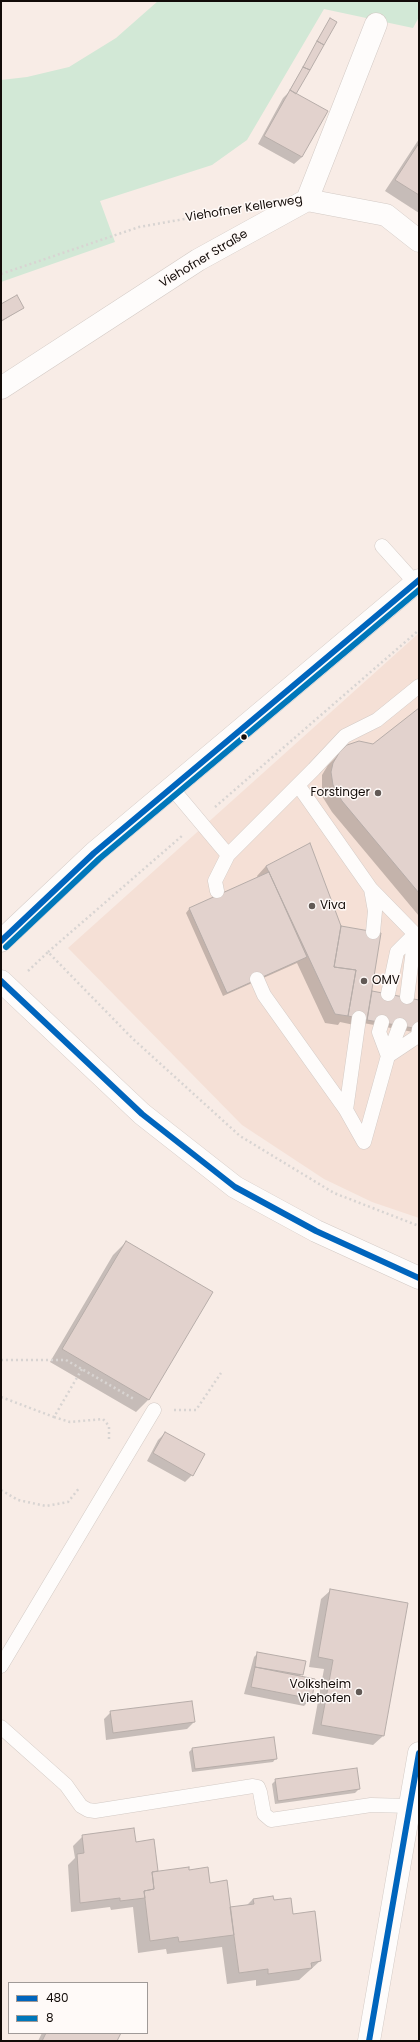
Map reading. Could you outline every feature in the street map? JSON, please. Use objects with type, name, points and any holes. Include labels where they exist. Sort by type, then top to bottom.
[{"type":"street","name":"Viehofner Kellerweg","points":[[308,200],[376,24]]},
{"type":"street","points":[[308,200],[386,215],[419,241]]},
{"type":"street","name":"Viehofner Straße","points":[[1,388],[198,260],[308,200]]},
{"type":"street","points":[[1,942],[94,852],[418,583]]},
{"type":"street","points":[[5,986],[142,1114],[235,1187],[316,1231],[419,1278]]},
{"type":"street","points":[[370,2041],[412,1833],[410,1806],[419,1753]]},
{"type":"lane","points":[[382,546],[418,583]]},
{"type":"lane","points":[[217,891],[215,881],[228,855],[345,736],[377,720],[419,686]]},
{"type":"lane","points":[[298,785],[371,889],[417,937]]},
{"type":"lane","points":[[171,787],[228,855]]},
{"type":"lane","points":[[371,889],[375,911],[373,932]]},
{"type":"lane","points":[[388,994],[397,952],[417,937]]},
{"type":"lane","points":[[407,997],[417,937]]},
{"type":"lane","points":[[257,979],[264,994],[346,1110],[364,1142],[388,1056],[400,1025]]},
{"type":"lane","points":[[346,1110],[359,1018]]},
{"type":"lane","points":[[382,1022],[379,1032],[388,1056]]},
{"type":"lane","points":[[388,1056],[418,1036],[419,1029]]},
{"type":"lane","points":[[1,1666],[154,1410]]},
{"type":"lane","points":[[1,1727],[66,1785],[81,1806],[95,1811],[253,1786],[258,1787],[264,1814],[271,1820],[371,1805],[410,1806]]},
{"type":"path","name":"Viehofner Kellerweg","points":[[1,274],[139,227],[231,211]]},
{"type":"path","points":[[5,986],[48,952],[419,630]]},
{"type":"path","points":[[48,952],[132,1038],[240,1136],[334,1193],[419,1226]]},
{"type":"path","points":[[1,1360],[66,1360],[154,1410],[196,1410],[221,1373]]},
{"type":"path","points":[[54,1417],[82,1369]]},
{"type":"path","points":[[1,1397],[70,1422],[103,1419],[108,1426],[109,1443]]},
{"type":"path","points":[[1,1490],[18,1500],[46,1506],[68,1502],[82,1485]]},
{"type":"shaded area","points":[[419,633],[419,1218],[372,1202],[324,1179],[242,1125],[68,948]]},
{"type":"green space","points":[[158,1],[419,1],[419,17],[413,28],[324,9],[247,140],[212,165],[100,201],[115,242],[1,282],[1,80],[27,77],[69,67],[116,38]]},
{"type":"building","points":[[330,18],[337,22],[324,45],[317,41]]},
{"type":"building","points":[[317,41],[324,45],[310,70],[303,67]]},
{"type":"building","points":[[303,67],[310,70],[296,94],[290,90]]},
{"type":"building","points":[[290,90],[328,111],[302,157],[264,136]]},
{"type":"building","points":[[419,143],[419,195],[395,180]]},
{"type":"building","points":[[17,295],[24,308],[1,321],[1,304]]},
{"type":"building","name":"Forstinger","points":[[419,708],[419,893],[342,801],[333,785],[331,772],[333,763],[339,753],[347,745],[359,741],[373,744]]},
{"type":"building","points":[[310,843],[341,926],[334,967],[356,970],[348,1016],[335,1014],[266,866]]},
{"type":"building","points":[[269,872],[307,957],[227,993],[189,908]]},
{"type":"building","name":"OMV","points":[[341,926],[381,933],[367,1020],[348,1016],[356,970],[334,967]]},
{"type":"building","points":[[372,991],[419,1000],[419,1029],[367,1020]]},
{"type":"building","points":[[126,1241],[213,1292],[149,1400],[62,1349]]},
{"type":"building","points":[[165,1432],[205,1454],[193,1476],[153,1453]]},
{"type":"building","name":"Volksheim Viehofen","points":[[330,1589],[408,1603],[384,1736],[321,1725],[333,1660],[318,1657]]},
{"type":"building","points":[[257,1652],[306,1661],[303,1675],[255,1667]]},
{"type":"building","points":[[255,1667],[315,1679],[312,1699],[251,1687]]},
{"type":"building","points":[[192,1701],[195,1722],[113,1733],[110,1711]]},
{"type":"building","points":[[274,1737],[277,1759],[195,1769],[192,1748]]},
{"type":"building","points":[[357,1768],[360,1789],[278,1801],[275,1779]]},
{"type":"building","points":[[134,1828],[136,1842],[154,1839],[158,1871],[152,1872],[154,1889],[144,1891],[145,1898],[120,1901],[120,1898],[80,1903],[77,1854],[84,1853],[82,1835]]},
{"type":"building","points":[[189,1867],[189,1870],[208,1867],[210,1883],[227,1880],[234,1935],[179,1942],[178,1937],[150,1941],[144,1891],[154,1889],[152,1872]]},
{"type":"building","points":[[273,1896],[274,1900],[291,1898],[293,1914],[315,1911],[321,1961],[311,1963],[312,1968],[268,1974],[268,1969],[239,1973],[230,1907],[254,1904],[253,1899]]},
{"type":"building","points":[[46,2034],[120,2034],[117,2041],[42,2041]]},
{"type":"transit line","name":"480","points":[[1,941],[94,853],[419,580]]},
{"type":"transit line","name":"8","points":[[6,947],[99,859],[419,590]]},
{"type":"transit line","name":"480","points":[[1,981],[142,1114],[235,1187],[316,1231],[419,1278]]},
{"type":"transit line","name":"480","points":[[369,2041],[419,1753]]},
{"type":"place","name":"Forstinger","points":[[378,793]]},
{"type":"place","name":"Viva","points":[[312,906]]},
{"type":"place","name":"OMV","points":[[364,981]]},
{"type":"place","name":"Volksheim Viehofen","points":[[359,1692]]}]
